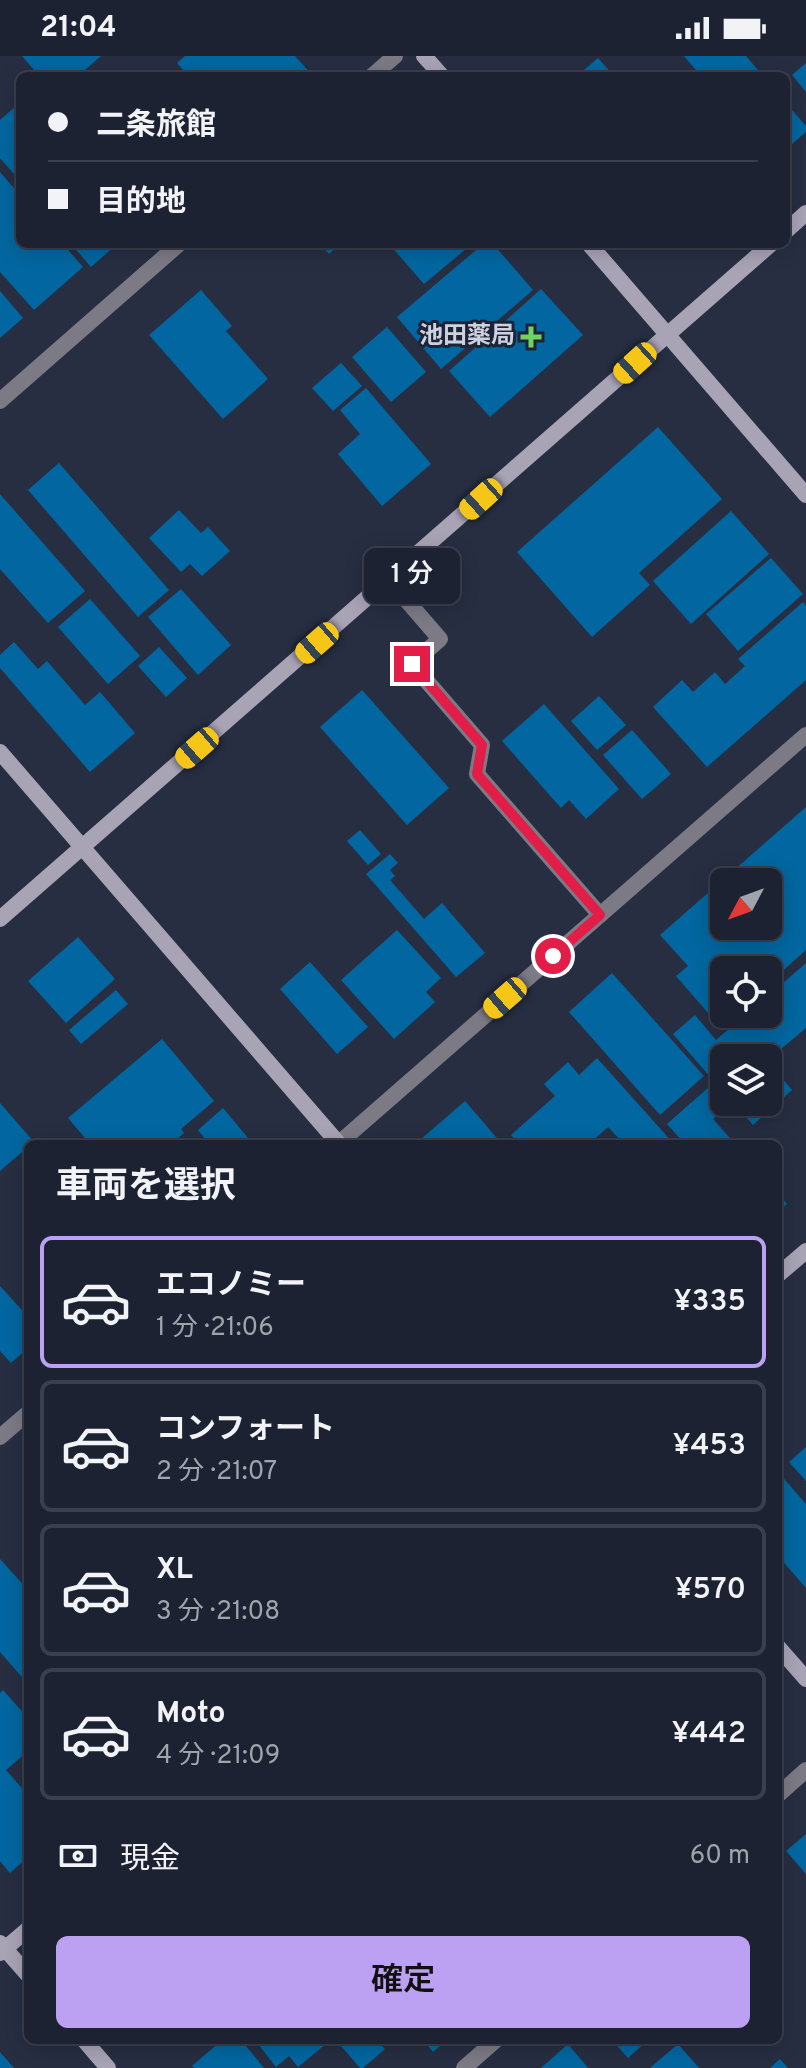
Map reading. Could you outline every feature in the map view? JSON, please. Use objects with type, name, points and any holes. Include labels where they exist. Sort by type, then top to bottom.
[{"type":"street","points":[[377,72],[395,56]]},
{"type":"street","points":[[424,56],[438,72]]},
{"type":"street","points":[[790,227],[806,213]]},
{"type":"street","points":[[0,401],[174,248]]},
{"type":"street","points":[[592,248],[806,495]]},
{"type":"street","points":[[0,919],[766,248]]},
{"type":"street","points":[[389,580],[440,639],[412,664],[482,745],[477,774],[600,915]]},
{"type":"street","points":[[343,1140],[806,735]]},
{"type":"street","points":[[0,752],[335,1140]]},
{"type":"street","points":[[782,1272],[806,1251]]},
{"type":"street","points":[[0,1437],[24,1416]]},
{"type":"street","points":[[782,1652],[806,1679]]},
{"type":"street","points":[[782,1791],[806,1770]]},
{"type":"street","points":[[24,1932],[2,1948],[24,1971]]},
{"type":"street","points":[[87,2044],[108,2068]]},
{"type":"street","points":[[464,2068],[491,2044]]},
{"type":"building","points":[[22,56],[101,56],[83,72],[36,72]]},
{"type":"building","points":[[185,56],[295,56],[309,72],[185,72],[177,63]]},
{"type":"building","points":[[684,56],[746,56],[760,72],[698,72]]},
{"type":"building","points":[[598,58],[610,72],[582,72]]},
{"type":"building","points":[[806,63],[806,92],[792,75]]},
{"type":"building","points":[[16,106],[16,176],[0,158],[0,120]]},
{"type":"building","points":[[790,108],[806,126],[806,132],[790,146]]},
{"type":"building","points":[[0,172],[16,190],[16,248],[66,248],[83,267],[34,310],[0,272]]},
{"type":"building","points":[[74,248],[112,248],[91,267]]},
{"type":"building","points":[[392,248],[467,248],[424,284]]},
{"type":"building","points":[[478,248],[496,248],[533,290],[441,369],[397,317]]},
{"type":"building","points":[[541,289],[583,335],[490,417],[449,371]]},
{"type":"building","points":[[201,290],[232,326],[226,331],[268,379],[223,419],[149,335]]},
{"type":"building","points":[[0,291],[23,318],[0,338]]},
{"type":"building","points":[[387,327],[426,372],[391,402],[352,357]]},
{"type":"building","points":[[341,363],[362,386],[333,411],[312,388]]},
{"type":"building","points":[[366,388],[431,464],[382,506],[338,454],[360,434],[340,410]]},
{"type":"building","points":[[658,427],[722,499],[639,573],[650,585],[592,637],[517,552]]},
{"type":"building","points":[[59,463],[169,590],[138,617],[28,490]]},
{"type":"building","points":[[0,494],[85,591],[48,623],[0,569]]},
{"type":"building","points":[[179,510],[201,533],[208,527],[230,551],[202,576],[190,564],[181,572],[149,538]]},
{"type":"building","points":[[731,511],[769,554],[691,624],[653,581]]},
{"type":"building","points":[[771,558],[803,594],[738,651],[706,614]]},
{"type":"building","points":[[181,589],[231,645],[198,675],[148,617]]},
{"type":"building","points":[[90,599],[140,656],[108,684],[58,627]]},
{"type":"building","points":[[803,602],[806,606],[806,680],[707,767],[653,707],[682,680],[693,692],[715,672],[725,684],[745,666],[738,659]]},
{"type":"building","points":[[14,642],[38,669],[47,661],[85,705],[100,692],[135,733],[90,772],[0,668],[0,655]]},
{"type":"building","points":[[159,647],[187,678],[166,697],[138,666]]},
{"type":"building","points":[[362,690],[449,788],[407,825],[320,727]]},
{"type":"building","points":[[599,696],[626,725],[597,750],[571,721]]},
{"type":"building","points":[[544,704],[619,789],[586,819],[569,800],[561,808],[502,741]]},
{"type":"building","points":[[632,730],[671,774],[642,799],[603,755]]},
{"type":"building","points":[[806,807],[806,950],[782,971],[782,956],[710,956],[708,1013],[676,976],[688,966],[660,935],[710,891],[710,940],[782,940],[782,868],[736,868]]},
{"type":"building","points":[[360,830],[381,854],[368,865],[347,841]]},
{"type":"building","points":[[390,854],[398,863],[390,870],[395,876],[390,880],[424,919],[442,903],[485,953],[456,977],[366,874]]},
{"type":"building","points":[[397,930],[441,978],[426,992],[435,1002],[394,1039],[341,980]]},
{"type":"building","points":[[78,937],[115,979],[66,1023],[28,981]]},
{"type":"building","points":[[310,962],[368,1027],[337,1054],[280,989]]},
{"type":"building","points":[[806,963],[806,1028],[782,1048],[782,1044],[710,1044],[710,1077],[673,1034],[695,1015],[716,1040],[730,1028],[782,1028],[782,984]]},
{"type":"building","points":[[612,973],[704,1076],[660,1115],[569,1012]]},
{"type":"building","points":[[116,990],[128,1004],[81,1044],[69,1030]]},
{"type":"building","points":[[162,1039],[214,1101],[181,1129],[184,1133],[176,1140],[87,1140],[68,1118]]},
{"type":"building","points":[[597,1058],[670,1140],[620,1140],[608,1127],[593,1140],[515,1140],[511,1135],[555,1096],[544,1084],[568,1062],[579,1075]]},
{"type":"building","points":[[782,1078],[792,1090],[782,1099]]},
{"type":"building","points":[[709,1087],[710,1116],[716,1116],[713,1119],[731,1140],[681,1140],[667,1124]]},
{"type":"building","points":[[465,1101],[499,1140],[420,1140]]},
{"type":"building","points":[[0,1103],[32,1140],[24,1140],[24,1150],[0,1171]]},
{"type":"building","points":[[223,1108],[250,1140],[206,1140],[198,1130]]},
{"type":"building","points":[[745,1116],[763,1116],[753,1125]]},
{"type":"building","points":[[0,1286],[24,1313],[24,1352],[11,1363],[0,1351]]},
{"type":"building","points":[[806,1447],[806,1481],[789,1462]]},
{"type":"building","points":[[782,1477],[806,1504],[806,1588],[782,1561]]},
{"type":"building","points":[[0,1559],[24,1586],[24,1679],[0,1652]]},
{"type":"building","points":[[3,1690],[24,1714],[24,1754],[6,1770],[24,1790],[24,1861],[10,1873],[0,1861],[0,1693]]},
{"type":"building","points":[[806,1834],[806,1874],[786,1851]]},
{"type":"building","points":[[217,2044],[244,2044],[264,2068],[194,2068],[192,2066]]},
{"type":"building","points":[[258,2044],[326,2044],[298,2067],[289,2056],[276,2067]]},
{"type":"building","points":[[339,2044],[380,2044],[385,2049],[360,2068]]},
{"type":"building","points":[[426,2044],[442,2044],[433,2052]]},
{"type":"building","points":[[568,2044],[588,2068],[541,2068]]},
{"type":"building","points":[[616,2044],[644,2044],[628,2058]]},
{"type":"building","points":[[678,2044],[699,2068],[650,2068]]},
{"type":"building","points":[[0,2052],[14,2068],[0,2068]]},
{"type":"building","points":[[780,2059],[788,2068],[770,2068]]},
{"type":"place","name":"池田薬局","points":[[531,337]]},
{"type":"route","points":[[412,664],[482,745],[477,774],[600,915],[553,956]]}]
